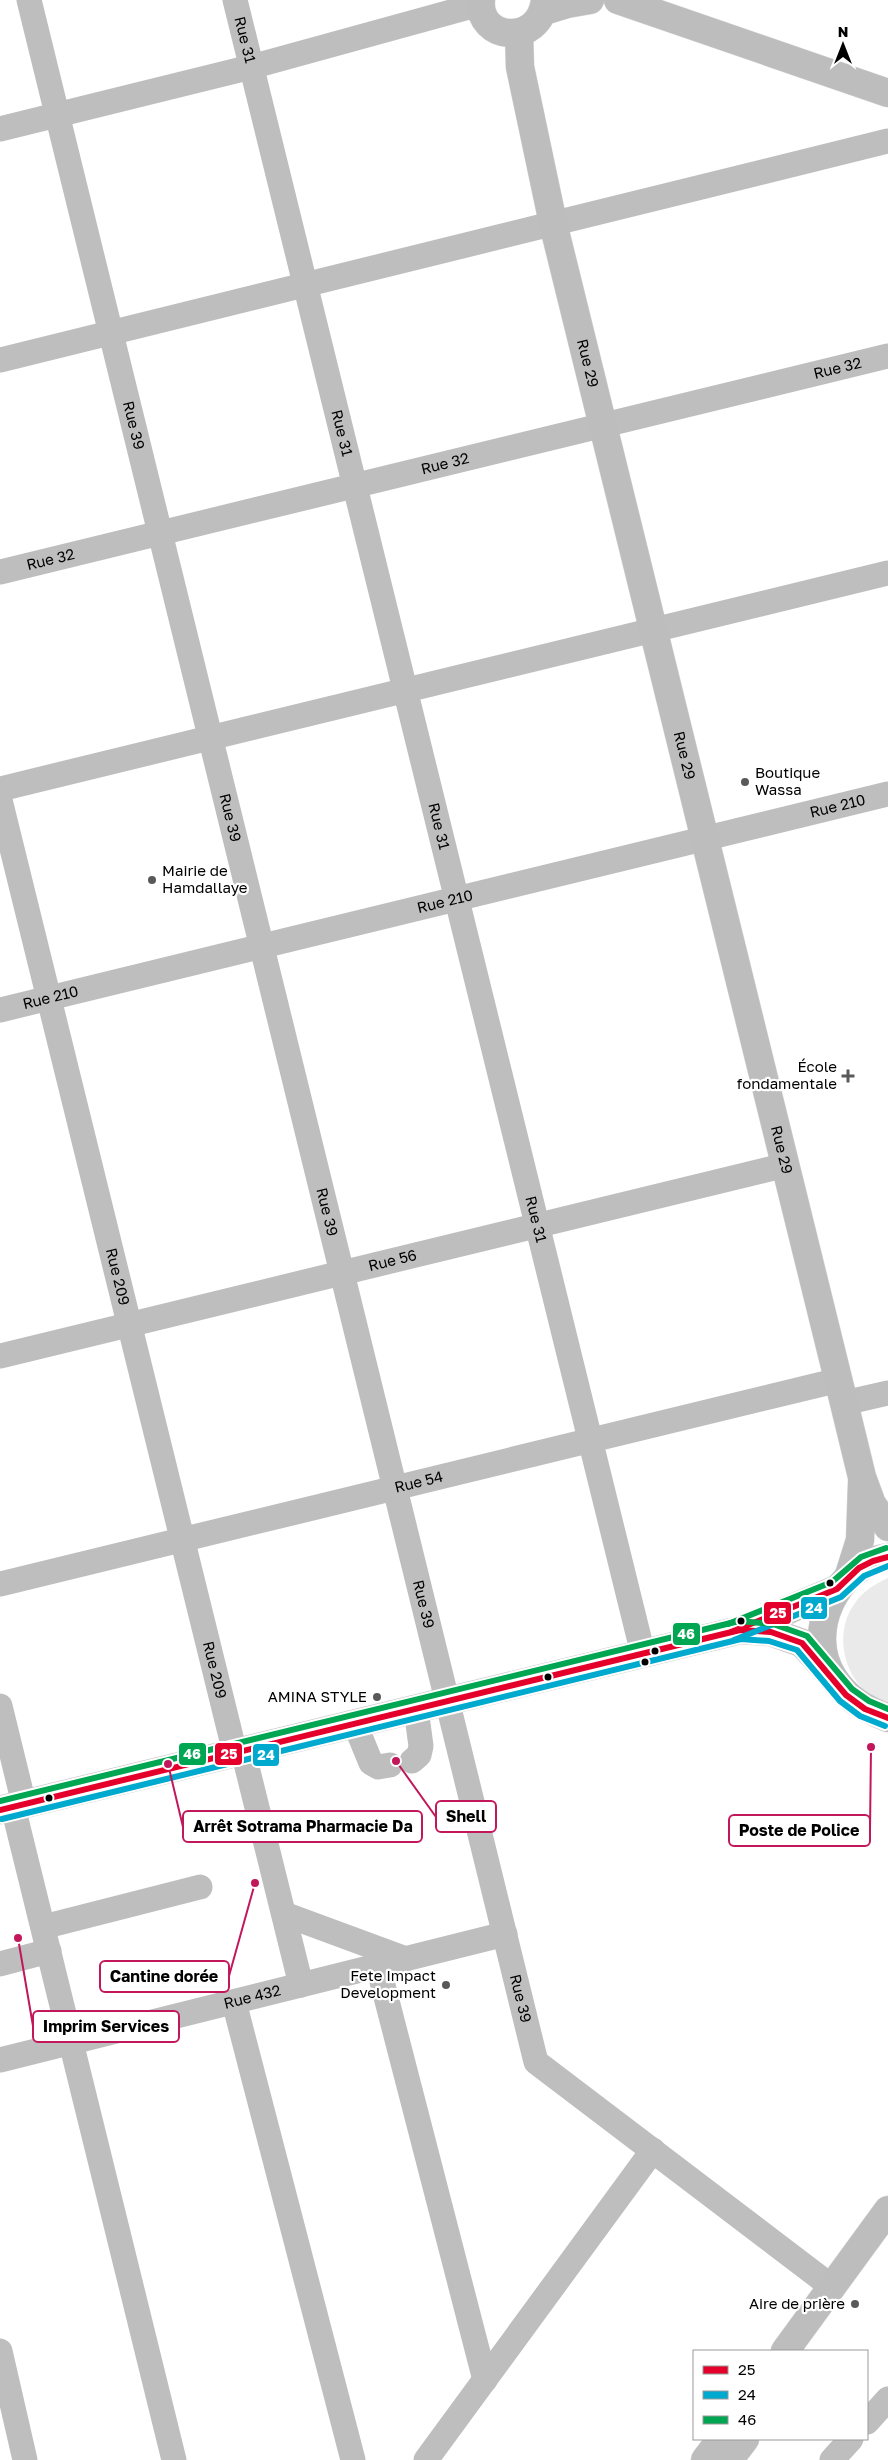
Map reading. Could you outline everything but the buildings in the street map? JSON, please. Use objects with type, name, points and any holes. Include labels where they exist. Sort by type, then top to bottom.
[{"type":"main road","points":[[480,2],[483,15],[489,24],[498,31],[509,34],[519,33],[531,28],[539,21],[545,5],[590,0]]},
{"type":"main road","points":[[618,0],[888,93]]},
{"type":"main road","name":"Rue 29","points":[[519,33],[520,67],[553,224],[862,1477],[872,1504],[888,1527]]},
{"type":"main road","name":"Rue 29","points":[[832,1676],[824,1655],[822,1632],[827,1610],[843,1582],[860,1540],[862,1477]]},
{"type":"main road","points":[[12,1807],[740,1630],[843,1582],[878,1558],[888,1557]]},
{"type":"main road","points":[[740,1630],[771,1632],[802,1643],[832,1676],[846,1695],[877,1713],[888,1737]]},
{"type":"main road","points":[[786,2350],[888,2210]]},
{"type":"main road","points":[[809,2350],[888,2242]]},
{"type":"main road","points":[[705,2460],[720,2440]]},
{"type":"main road","points":[[729,2460],[744,2440]]},
{"type":"street","name":"Rue 39","points":[[29,0],[536,2062],[832,2287]]},
{"type":"street","name":"Rue 31","points":[[235,0],[642,1654]]},
{"type":"street","points":[[0,129],[252,67],[480,2]]},
{"type":"street","points":[[0,360],[888,141]]},
{"type":"street","name":"Rue 32","points":[[0,572],[888,356]]},
{"type":"street","points":[[0,789],[888,573]]},
{"type":"street","name":"Rue 210","points":[[0,1010],[888,794]]},
{"type":"street","name":"Rue 209","points":[[0,800],[182,1540],[284,1914],[301,1985]]},
{"type":"street","name":"Rue 56","points":[[0,1356],[786,1165]]},
{"type":"street","name":"Rue 54","points":[[0,1584],[590,1440],[841,1391],[888,1393]]},
{"type":"street","points":[[0,1706],[12,1807],[174,2460]]},
{"type":"street","points":[[355,1724],[371,1763],[378,1767],[401,1763],[419,1755],[421,1746],[416,1709]]},
{"type":"street","points":[[0,1964],[46,1939],[200,1887]]},
{"type":"street","points":[[284,1914],[406,1959]]},
{"type":"street","name":"Rue 432","points":[[0,2060],[505,1934]]},
{"type":"street","points":[[378,1966],[485,2380]]},
{"type":"street","points":[[234,2002],[353,2460]]},
{"type":"street","points":[[426,2460],[653,2150]]},
{"type":"street","points":[[0,2351],[25,2460]]},
{"type":"street","points":[[868,2421],[888,2399]]},
{"type":"street","points":[[832,2460],[850,2440]]},
{"type":"shaded area","points":[[888,1578],[888,1703],[874,1697],[862,1688],[853,1676],[847,1662],[844,1647],[844,1631],[848,1616],[855,1603],[870,1588]]},
{"type":"transit line","name":"46","points":[[728,1624],[832,1582],[861,1557],[886,1548]]},
{"type":"transit line","name":"25","points":[[731,1632],[837,1589],[859,1568],[873,1561],[888,1557]]},
{"type":"transit line","name":"24","points":[[734,1640],[841,1597],[864,1576],[888,1566]]},
{"type":"transit line","name":"46","points":[[0,1801],[739,1621],[773,1624],[807,1636],[852,1689],[869,1701],[888,1709]]},
{"type":"transit line","name":"25","points":[[0,1810],[740,1630],[771,1632],[802,1643],[846,1695],[865,1709],[888,1718]]},
{"type":"transit line","name":"24","points":[[2,1819],[741,1639],[769,1641],[797,1650],[840,1701],[860,1716],[885,1726]]},
{"type":"place","name":"Boutique Wassa","points":[[745,782]]},
{"type":"place","name":"Mairie de Hamdallaye","points":[[152,880]]},
{"type":"place","name":"École fondamentale","points":[[848,1076]]},
{"type":"place","name":"AMINA STYLE","points":[[377,1697]]},
{"type":"place","name":"Poste de Police","points":[[871,1747]]},
{"type":"place","name":"Shell","points":[[396,1761]]},
{"type":"place","name":"Arrêt Sotrama Pharmacie Da","points":[[168,1764]]},
{"type":"place","name":"Cantine dorée","points":[[255,1883]]},
{"type":"place","name":"Imprim Services","points":[[18,1938]]},
{"type":"place","name":"Fete Impact Development","points":[[446,1985]]},
{"type":"place","name":"Aire de prière","points":[[855,2304]]}]
